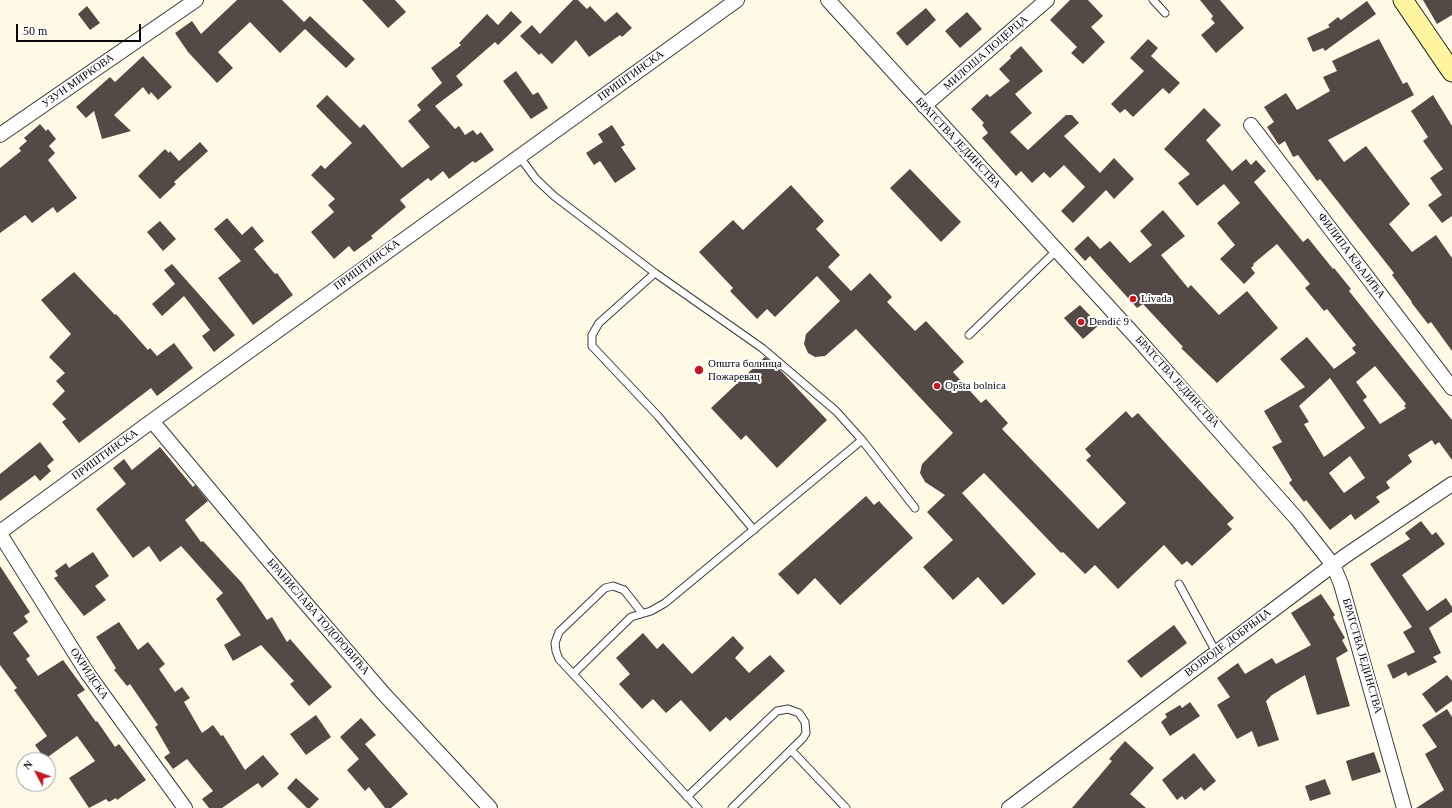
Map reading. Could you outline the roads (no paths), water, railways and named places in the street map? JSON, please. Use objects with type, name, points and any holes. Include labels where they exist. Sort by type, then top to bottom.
[{"type":"main road","points":[[1403,0],[1452,72]]},
{"type":"street","name":"УЗУН МИРКОВА","points":[[0,135],[196,0]]},
{"type":"street","name":"ПРИШТИНСКА","points":[[0,533],[152,421],[737,0]]},
{"type":"street","name":"БРАТСТВА ЈЕДИНСТВА","points":[[828,0],[1251,465],[1333,565],[1341,584],[1404,808]]},
{"type":"street","name":"МИЛОША ПОЦЕРЦА","points":[[924,106],[1047,0]]},
{"type":"street","name":"ФИЛИПА КЉАЈИЋА","points":[[1251,125],[1452,388]]},
{"type":"street","name":"БРАНИСЛАВА ТОДОРОВИЋА","points":[[152,421],[265,556],[378,687],[490,808]]},
{"type":"street","name":"ВОЈВОДЕ ДОБРЊЦА","points":[[1009,808],[1333,565],[1451,488]]},
{"type":"street","name":"ОХРИДСКА","points":[[0,533],[88,674],[185,808]]},
{"type":"lane","points":[[1153,0],[1165,13]]},
{"type":"lane","points":[[519,156],[536,179],[554,196],[655,273],[762,348],[836,411],[862,440],[915,508]]},
{"type":"lane","points":[[969,335],[1057,250]]},
{"type":"lane","points":[[655,273],[599,323],[592,335],[592,346],[658,416],[754,530]]},
{"type":"lane","points":[[573,674],[632,617],[642,612],[651,611],[665,603],[862,440]]},
{"type":"lane","points":[[1179,584],[1216,652]]},
{"type":"lane","points":[[642,612],[624,590],[614,586],[605,588],[562,627],[556,638],[556,651],[559,659],[698,808]]},
{"type":"lane","points":[[687,796],[777,711],[782,709],[794,710],[799,713],[805,722],[806,733],[804,738],[732,808]]},
{"type":"lane","points":[[791,750],[846,808]]},
{"type":"place","name":"Livada","points":[[1133,299]]},
{"type":"place","name":"Dendić 9","points":[[1081,322]]},
{"type":"place","name":"Општа болница Пожаревац","points":[[699,370]]},
{"type":"place","name":"Opšta bolnica","points":[[937,386]]}]
